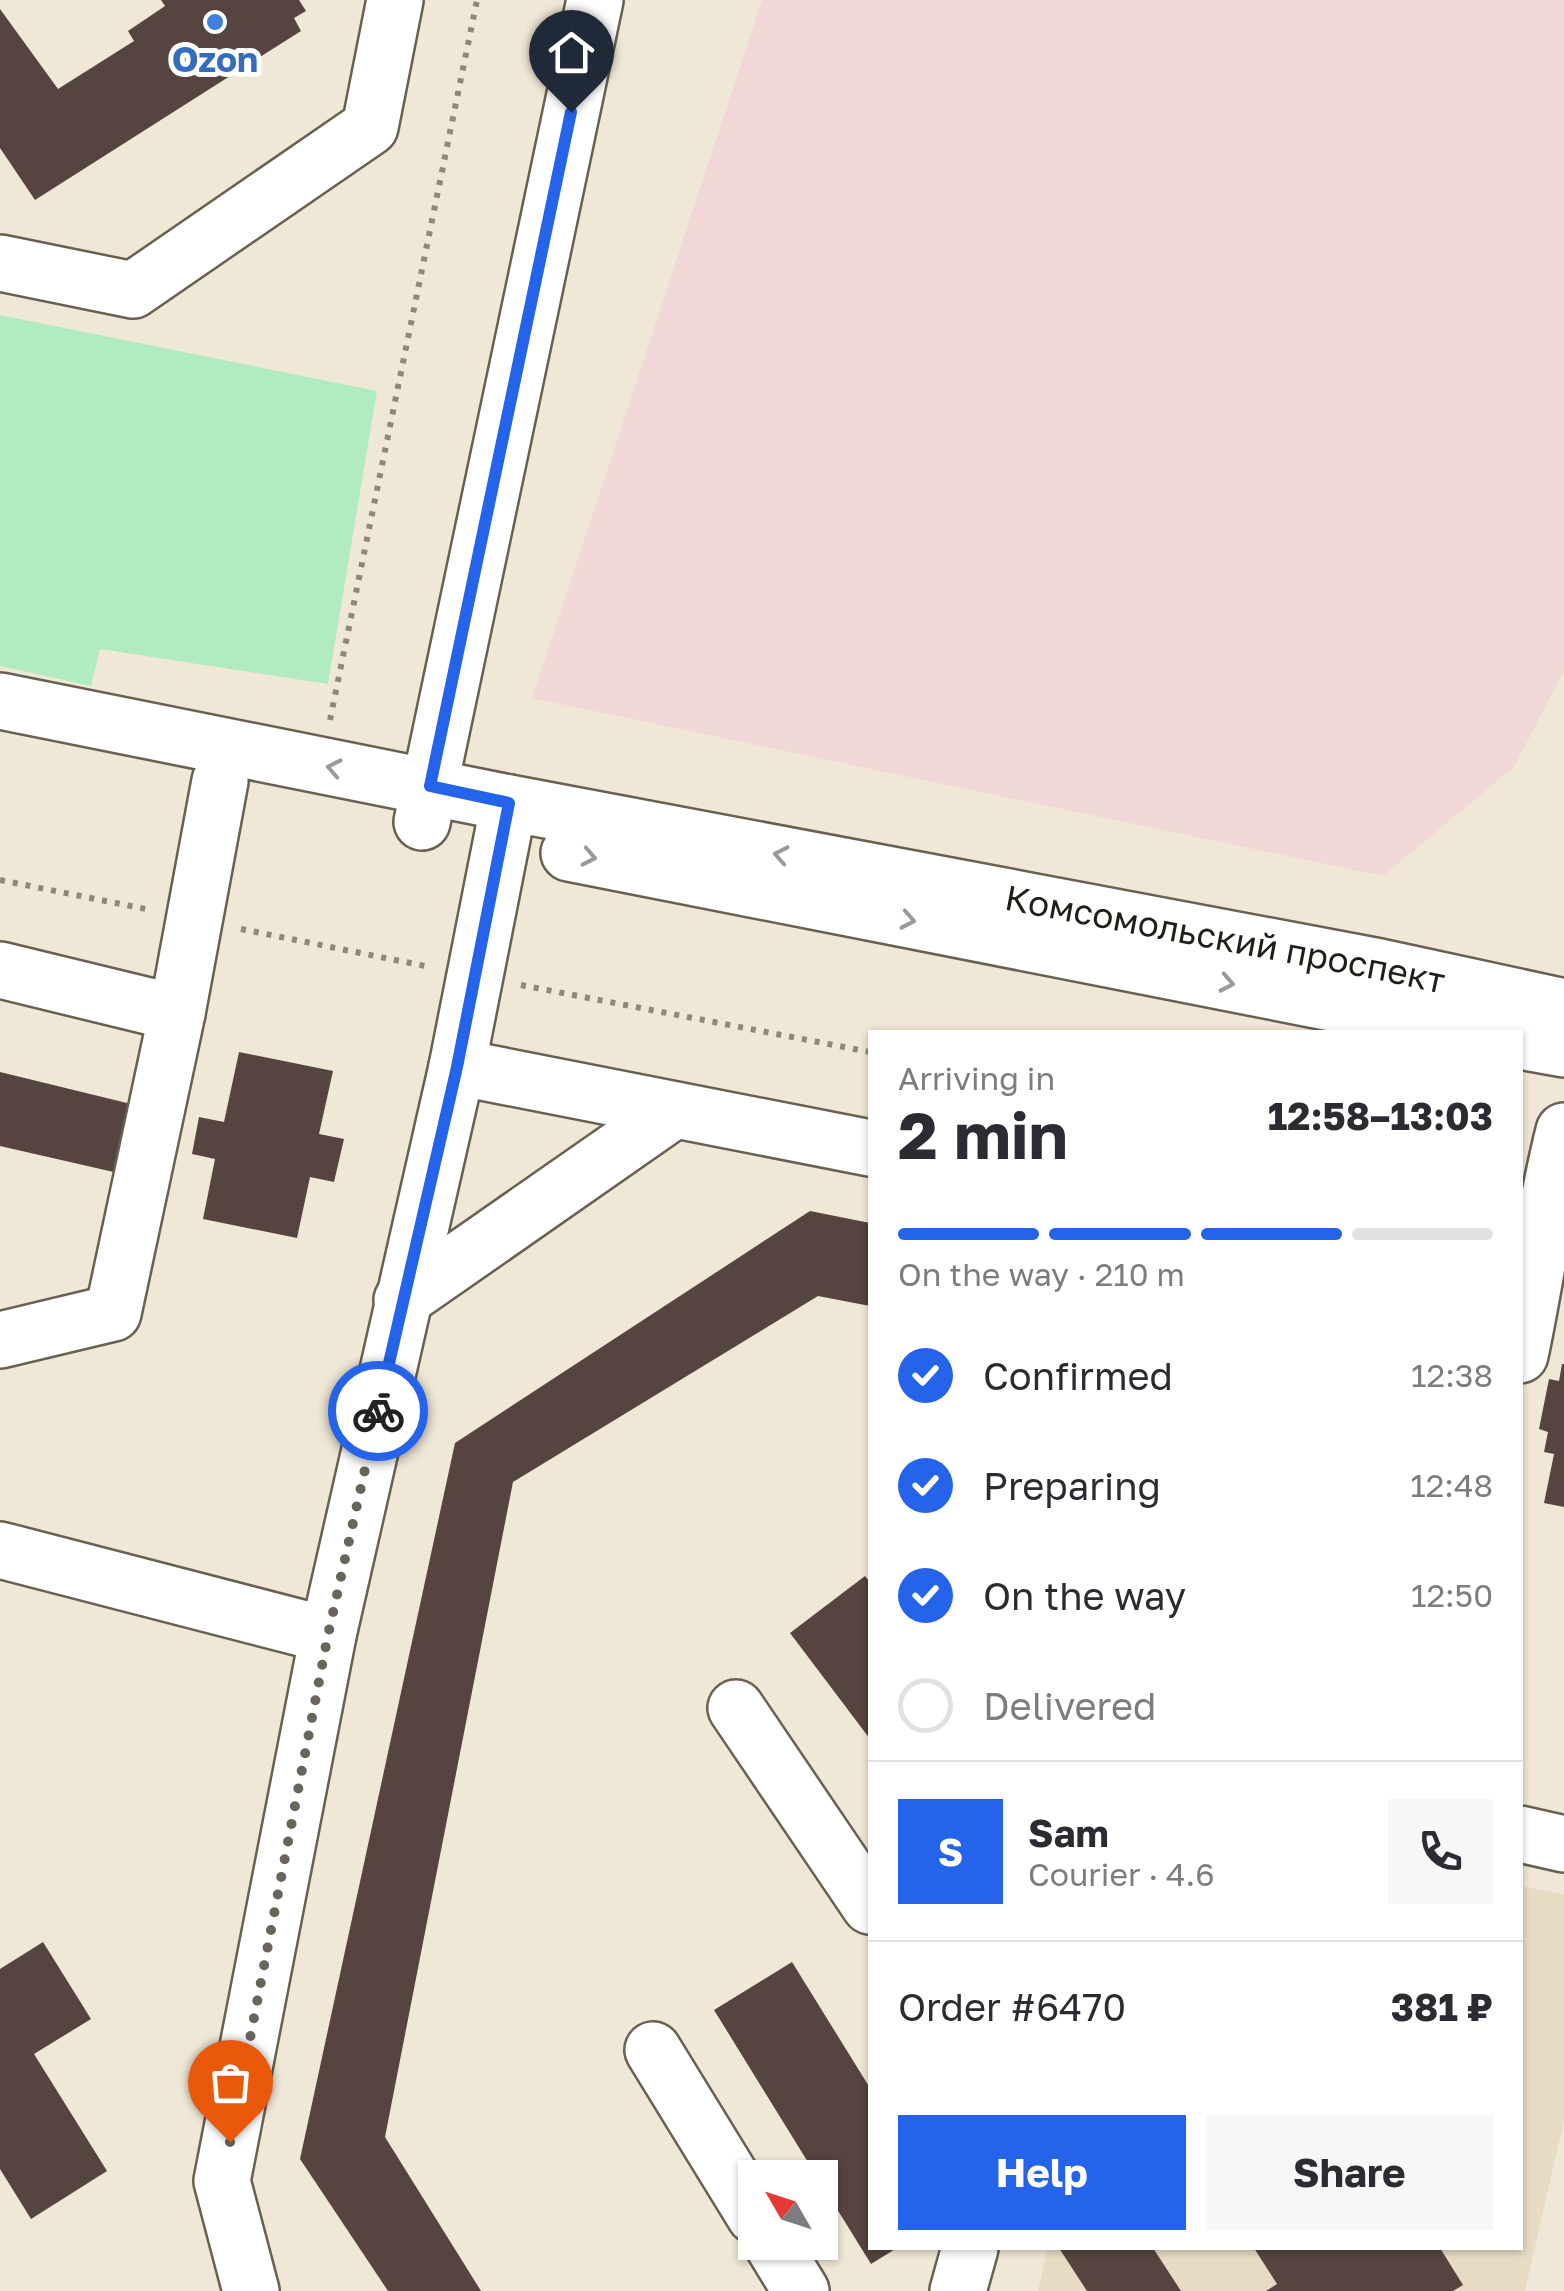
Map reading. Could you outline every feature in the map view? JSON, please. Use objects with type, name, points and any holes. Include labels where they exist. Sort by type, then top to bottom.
[{"type":"main road","points":[[0,263],[133,290],[370,127],[395,0]]},
{"type":"main road","points":[[426,804],[595,0]]},
{"type":"main road","name":"Комсомольский проспект","points":[[0,701],[321,765],[426,804]]},
{"type":"main road","name":"Комсомольский проспект","points":[[0,738],[220,781],[426,804],[1470,1030]]},
{"type":"main road","points":[[0,1340],[112,1313],[176,1013],[220,781]]},
{"type":"main road","points":[[251,2291],[222,2181],[328,1635],[457,1067],[505,822]]},
{"type":"main road","name":"Комсомольский проспект","points":[[505,822],[1361,964],[1564,1008]]},
{"type":"main road","points":[[0,970],[176,1013]]},
{"type":"main road","points":[[1523,1041],[1564,1049]]},
{"type":"main road","points":[[457,1067],[868,1148]]},
{"type":"main road","points":[[402,1300],[673,1110]]},
{"type":"main road","points":[[1523,1325],[1528,1275],[1564,1131]]},
{"type":"main road","points":[[0,1550],[328,1635]]},
{"type":"main road","points":[[736,1708],[868,1903]]},
{"type":"main road","points":[[1523,1835],[1564,1844]]},
{"type":"main road","points":[[652,2050],[738,2189]]},
{"type":"main road","points":[[958,2291],[969,2250]]},
{"type":"main road","points":[[782,2260],[801,2291]]},
{"type":"path","points":[[321,765],[477,0]]},
{"type":"shaded area","points":[[762,0],[1564,0],[1564,671],[1514,767],[1383,876],[532,698]]},
{"type":"shaded area","points":[[1523,1887],[1564,1894],[1564,2120],[1525,2291],[1038,2291],[1048,2250],[1523,2250]]},
{"type":"green space","points":[[0,315],[377,391],[328,684],[100,649],[91,686],[0,666]]},
{"type":"building","points":[[161,0],[299,0],[306,11],[294,18],[301,31],[35,200],[0,148],[0,9],[58,89],[134,41],[128,31],[165,6]]},
{"type":"building","points":[[239,1052],[333,1071],[319,1134],[344,1139],[334,1182],[310,1177],[297,1238],[203,1219],[215,1159],[192,1154],[199,1117],[224,1122]]},
{"type":"building","points":[[0,1072],[131,1104],[118,1173],[0,1146]]},
{"type":"building","points":[[810,1211],[868,1223],[868,1306],[818,1296],[513,1482],[385,2137],[481,2291],[388,2291],[300,2159],[455,1443]]},
{"type":"building","points":[[1562,1364],[1564,1507],[1544,1503],[1554,1454],[1544,1452],[1548,1432],[1539,1429],[1549,1379],[1559,1381]]},
{"type":"building","points":[[865,1576],[868,1580],[868,1736],[790,1633]]},
{"type":"building","points":[[43,1942],[91,2019],[34,2054],[107,2171],[31,2219],[0,2169],[0,1969]]},
{"type":"building","points":[[792,1962],[868,2085],[868,2250],[894,2250],[871,2264],[838,2211],[838,2160],[807,2160],[714,2010]]},
{"type":"building","points":[[1060,2250],[1154,2250],[1181,2291],[1087,2291]]},
{"type":"building","points":[[1255,2250],[1441,2250],[1463,2285],[1453,2291],[1266,2291],[1277,2284]]},
{"type":"way so far","points":[[230,2142],[328,1635],[378,1411]]},
{"type":"place","name":"Ozon","points":[[215,22]]},
{"type":"route","points":[[378,1411],[457,1067],[509,803],[430,786],[571,112]]}]
